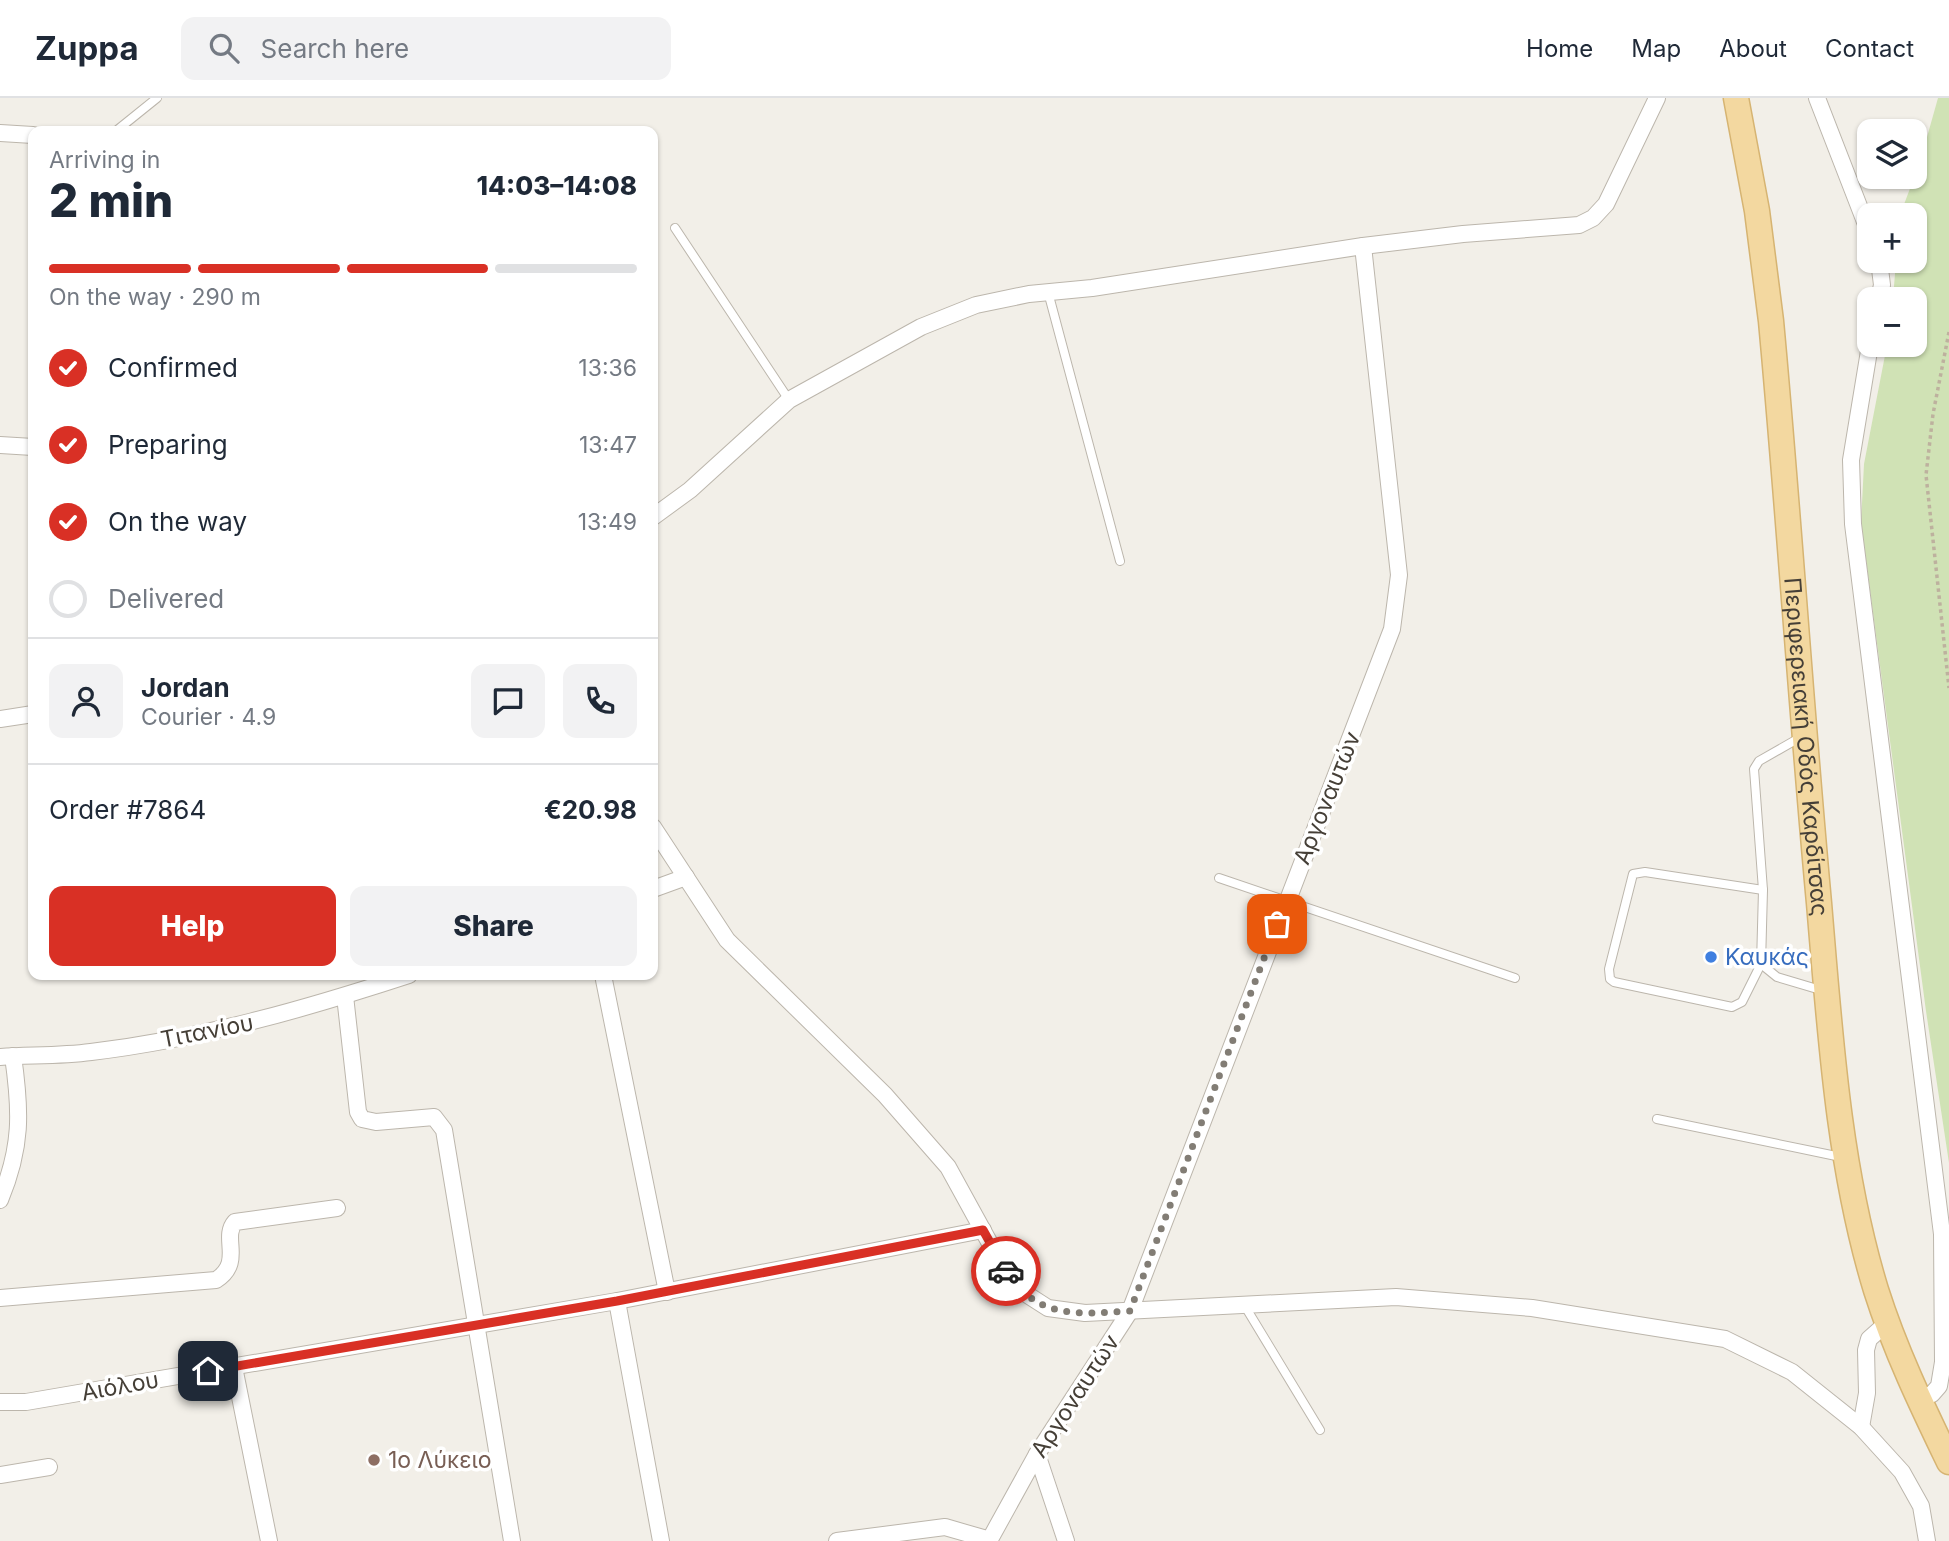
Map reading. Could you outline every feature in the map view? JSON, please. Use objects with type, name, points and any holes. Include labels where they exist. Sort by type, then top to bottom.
[{"type":"main road","name":"Περιφερειακή Οδός Καρδίτσας","points":[[1736,98],[1757,211],[1772,321],[1826,992],[1847,1159],[1869,1262],[1887,1323],[1949,1462]]},
{"type":"street","points":[[658,513],[690,490],[789,400],[884,346],[946,316],[998,299],[1363,246],[1464,234],[1568,228],[1588,221],[1606,204],[1657,98]]},
{"type":"street","points":[[1817,98],[1858,203]]},
{"type":"street","points":[[0,133],[28,135]]},
{"type":"street","name":"Αργοναυτών","points":[[989,1541],[1037,1454],[1130,1311],[1286,900],[1385,650],[1399,593],[1363,246]]},
{"type":"street","points":[[1868,357],[1851,460],[1853,524],[1944,1201],[1943,1362],[1939,1386],[1932,1394],[1919,1399]]},
{"type":"street","points":[[0,445],[28,447]]},
{"type":"street","points":[[0,719],[28,715]]},
{"type":"street","points":[[658,835],[727,940],[884,1095],[935,1150],[958,1181],[1013,1282],[1033,1301],[1073,1313],[1343,1298],[1442,1299],[1532,1308],[1725,1339],[1773,1360],[1861,1427],[1902,1472],[1921,1506],[1927,1541]]},
{"type":"street","points":[[658,886],[685,877]]},
{"type":"street","name":"Τιτανίου","points":[[7,1057],[93,1052],[182,1036],[270,1018],[394,980]]},
{"type":"street","points":[[604,980],[667,1292]]},
{"type":"street","points":[[345,996],[358,1112],[362,1119],[376,1122],[434,1117],[443,1125],[512,1541]]},
{"type":"street","points":[[0,1200],[14,1163],[20,1129],[7,1057]]},
{"type":"street","points":[[0,1298],[216,1280],[227,1270],[231,1261],[230,1229],[235,1222],[337,1208]]},
{"type":"street","name":"Αιόλου","points":[[0,1402],[26,1402],[475,1326],[667,1292],[983,1230]]},
{"type":"street","points":[[617,1301],[661,1541]]},
{"type":"street","points":[[1861,1427],[1867,1393],[1866,1350],[1869,1339],[1887,1323]]},
{"type":"street","points":[[234,1367],[269,1541]]},
{"type":"street","points":[[1037,1454],[1066,1541]]},
{"type":"street","points":[[0,1475],[49,1467]]},
{"type":"street","points":[[837,1541],[945,1527],[989,1541]]},
{"type":"lane","points":[[122,126],[157,98]]},
{"type":"lane","points":[[674,228],[789,400]]},
{"type":"lane","points":[[1048,292],[1120,561]]},
{"type":"lane","points":[[1763,890],[1644,872],[1633,874],[1609,969],[1610,979],[1732,1007],[1742,1002],[1761,964],[1763,890],[1754,769],[1759,761],[1804,735]]},
{"type":"lane","points":[[1219,878],[1515,978]]},
{"type":"lane","points":[[1761,964],[1777,977],[1826,992]]},
{"type":"lane","points":[[1657,1119],[1847,1159]]},
{"type":"lane","points":[[1243,1303],[1320,1430]]},
{"type":"path","points":[[1949,332],[1933,414],[1926,475],[1949,688]]},
{"type":"green space","points":[[1938,98],[1949,98],[1949,1163],[1861,523],[1864,464],[1885,357],[1927,357],[1927,287],[1894,287],[1895,273],[1927,273],[1927,203],[1905,203],[1910,189],[1927,189],[1927,137]]},
{"type":"way so far","points":[[1006,1271],[1026,1297],[1048,1308],[1085,1313],[1130,1311],[1277,924]]},
{"type":"place","name":"Καυκάς","points":[[1711,957]]},
{"type":"place","name":"1ο Λύκειο","points":[[374,1460]]},
{"type":"route","points":[[208,1371],[617,1301],[983,1230],[1006,1271]]}]
